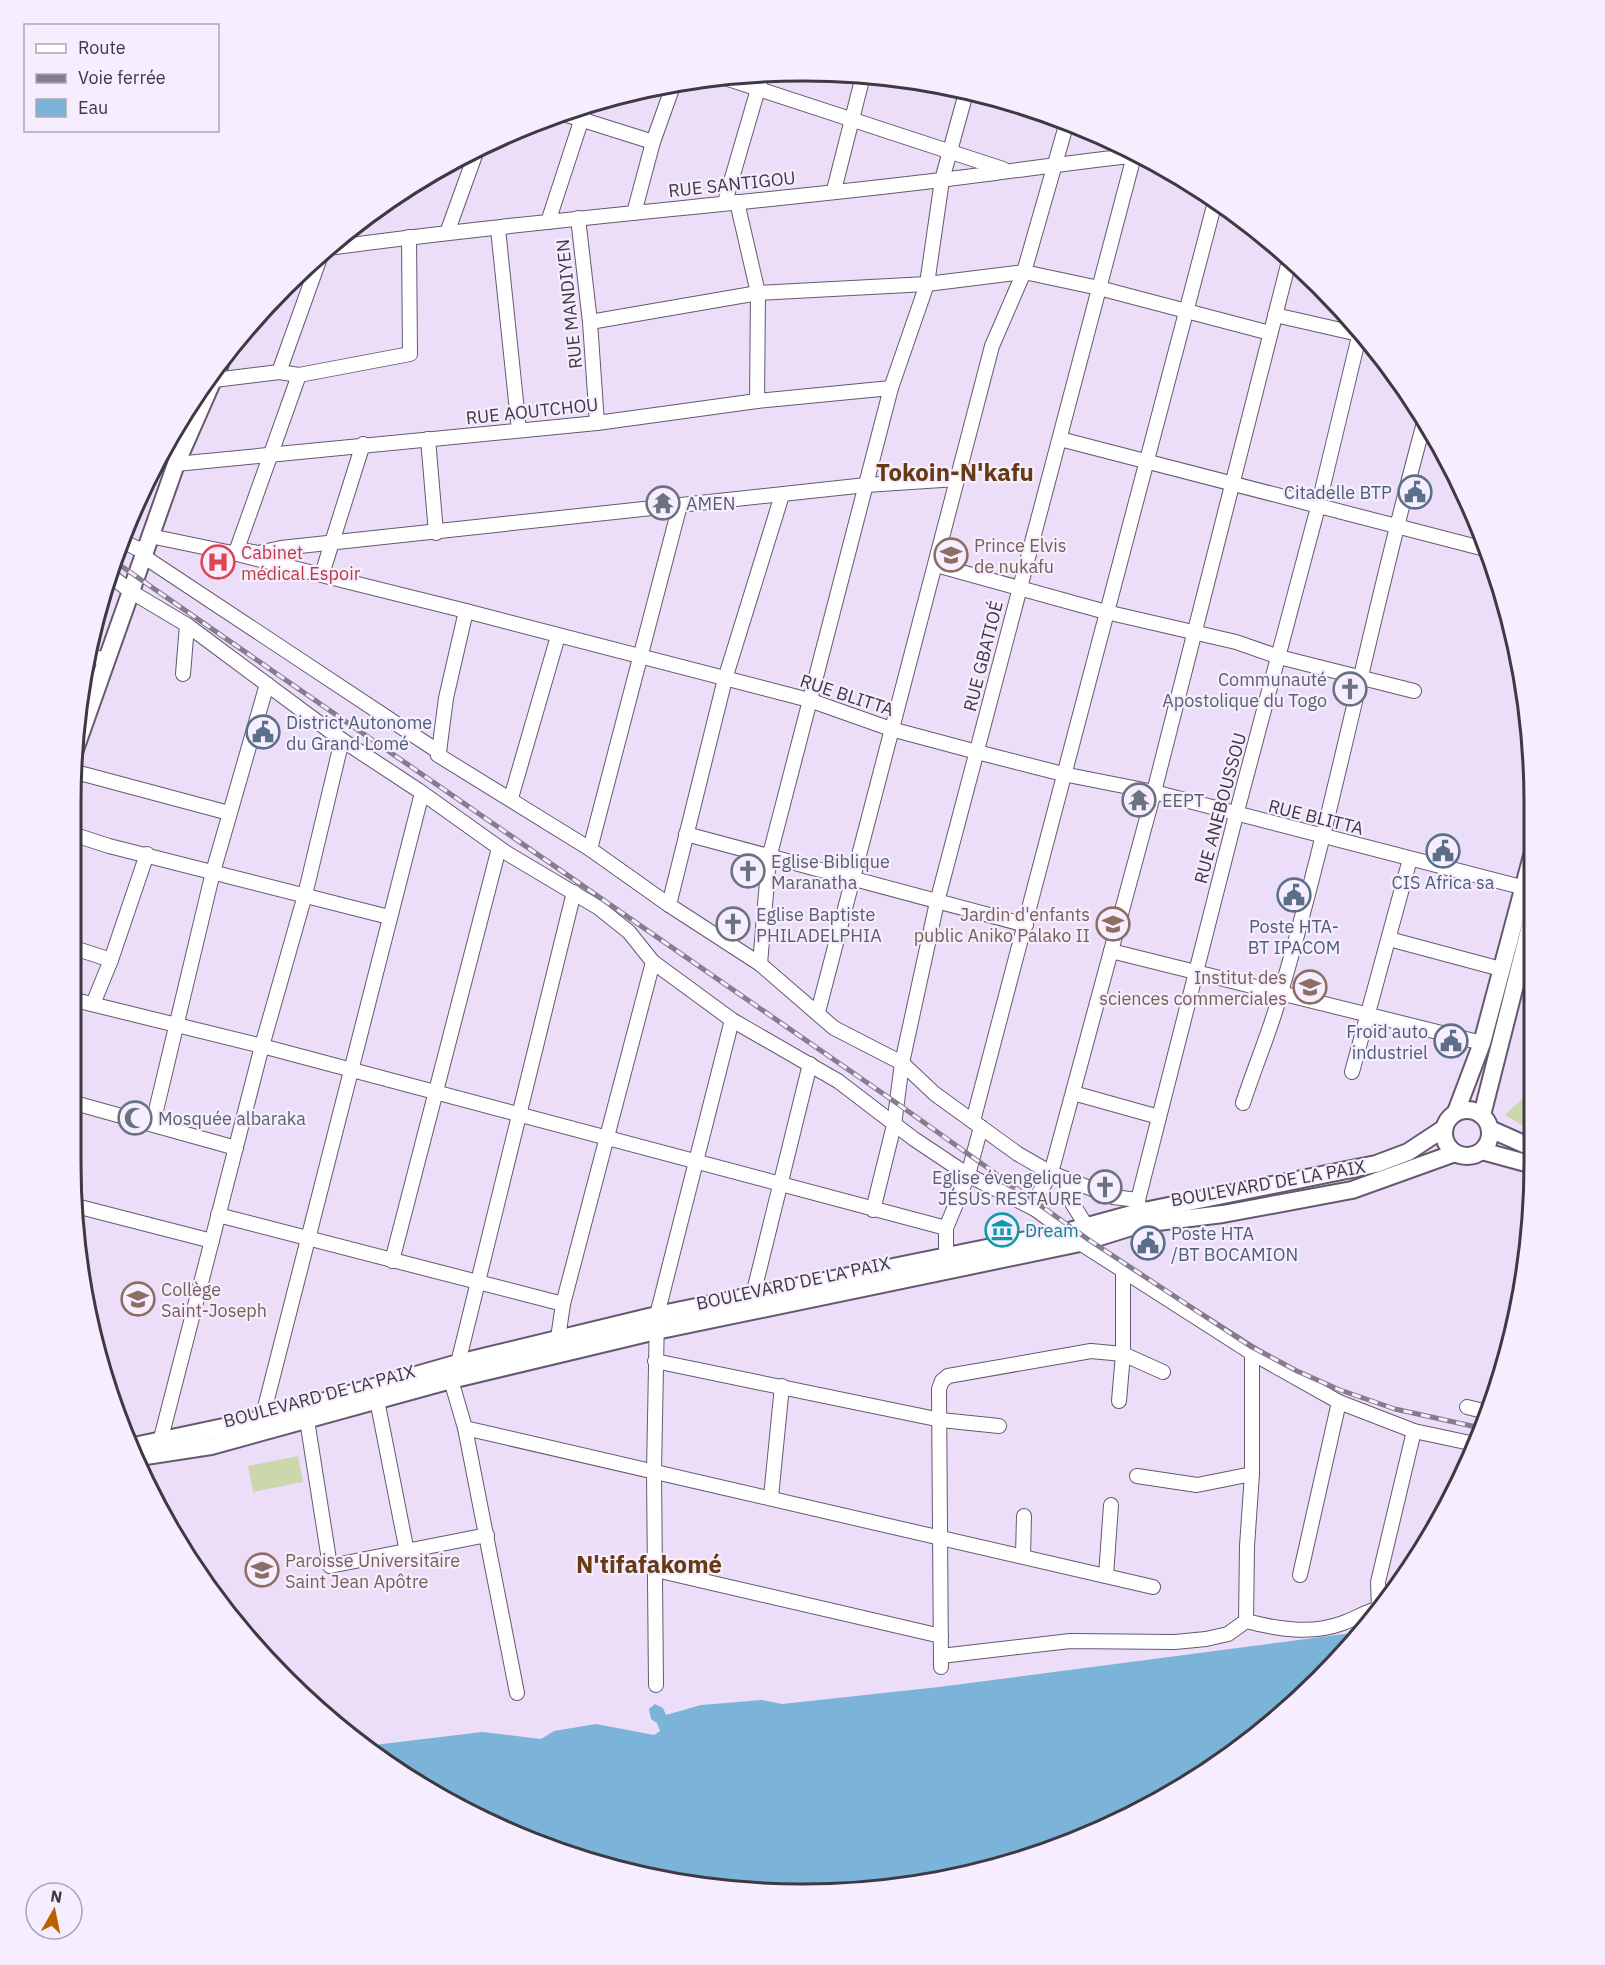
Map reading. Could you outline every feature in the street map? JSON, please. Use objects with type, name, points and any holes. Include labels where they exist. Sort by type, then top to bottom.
[{"type":"main road","points":[[87,713],[127,589],[176,464],[205,399]]},
{"type":"main road","points":[[144,547],[184,432]]},
{"type":"main road","points":[[100,640],[127,589]]},
{"type":"main road","points":[[1524,901],[1501,969],[1472,1076],[1456,1112],[1449,1118],[1443,1129],[1444,1140],[1455,1154],[1471,1156],[1482,1151],[1489,1141],[1486,1122],[1524,954]]},
{"type":"main road","points":[[1456,1112],[1472,1110],[1486,1122],[1524,1143]]},
{"type":"main road","name":"BOULEVARD DE LA PAIX","points":[[144,1456],[211,1446],[263,1425],[458,1363],[558,1338],[656,1323],[945,1263],[1077,1233],[1139,1212],[1391,1160],[1423,1144],[1443,1129]]},
{"type":"main road","points":[[1482,1151],[1524,1163]]},
{"type":"main road","name":"BOULEVARD DE LA PAIX","points":[[1139,1212],[1271,1206],[1352,1191],[1455,1154]]},
{"type":"main road","points":[[1267,1186],[1271,1206]]},
{"type":"main road","name":"BOULEVARD DE LA PAIX","points":[[139,1445],[307,1420],[753,1295],[945,1263]]},
{"type":"street","points":[[757,400],[758,293],[731,202],[760,83]]},
{"type":"street","points":[[742,84],[1005,169]]},
{"type":"street","points":[[834,190],[862,84]]},
{"type":"street","points":[[634,213],[653,142],[670,94]]},
{"type":"street","points":[[760,964],[769,858],[891,388],[927,284],[942,180],[964,100]]},
{"type":"street","points":[[548,222],[583,115]]},
{"type":"street","points":[[575,118],[653,142]]},
{"type":"street","points":[[818,1012],[992,346],[1024,272],[1065,131]]},
{"type":"street","name":"RUE SANTIGOU","points":[[344,246],[578,218],[942,180],[1116,152]]},
{"type":"street","points":[[447,233],[473,161]]},
{"type":"street","name":"RUE GBATIOÉ","points":[[873,1210],[894,1125],[902,1064],[937,902],[1019,587],[1134,162]]},
{"type":"street","points":[[945,1263],[946,1228],[968,1175],[977,1124],[1063,774],[1213,210]]},
{"type":"street","name":"RUE MANDIYEN","points":[[578,218],[590,322],[597,423]]},
{"type":"street","points":[[498,229],[519,430]]},
{"type":"street","points":[[224,372],[279,372],[299,375],[410,354],[409,237]]},
{"type":"street","points":[[1035,1209],[1035,1200],[1051,1173],[1154,792],[1287,268]]},
{"type":"street","points":[[279,372],[315,271]]},
{"type":"street","points":[[590,322],[758,293],[927,284],[1024,272],[1100,288],[1270,333]]},
{"type":"street","points":[[1275,315],[1349,331]]},
{"type":"street","name":"RUE ANEBOUSSOU","points":[[1139,1212],[1159,1117],[1359,343]]},
{"type":"street","points":[[299,375],[237,552],[258,553],[332,542],[436,533],[866,485],[957,479]]},
{"type":"street","name":"RUE AOUTCHOU","points":[[176,464],[597,423],[757,400],[891,388]]},
{"type":"street","points":[[1242,1103],[1281,993],[1362,678],[1395,527],[1422,434]]},
{"type":"street","points":[[428,439],[436,533]]},
{"type":"street","points":[[1060,439],[1145,463],[1477,547]]},
{"type":"street","points":[[322,574],[363,444]]},
{"type":"street","points":[[669,905],[725,679],[782,495]]},
{"type":"street","points":[[590,849],[680,505]]},
{"type":"street","points":[[130,543],[144,547],[439,752]]},
{"type":"street","name":"RUE BLITTA","points":[[144,547],[237,552],[809,700],[891,729],[977,752],[1063,774],[1154,792],[1524,888]]},
{"type":"street","points":[[936,564],[1106,612],[1236,642],[1279,657],[1414,691]]},
{"type":"street","points":[[116,580],[187,625],[342,740],[500,848],[574,892],[622,926],[653,962],[732,1020],[843,1085],[894,1125],[968,1175],[1077,1233],[1123,1273],[1252,1353],[1338,1402],[1414,1431],[1467,1442]]},
{"type":"street","points":[[466,611],[446,698],[438,755],[511,798],[590,849],[669,905],[760,964],[834,1028],[902,1064],[935,1094],[1017,1154],[1051,1173],[1113,1197],[1139,1212]]},
{"type":"street","points":[[183,674],[187,625]]},
{"type":"street","points":[[511,798],[558,636]]},
{"type":"street","points":[[153,1123],[213,872],[267,684]]},
{"type":"street","points":[[160,1442],[262,1046],[305,895],[342,740]]},
{"type":"street","points":[[82,774],[229,813]]},
{"type":"street","points":[[263,1425],[306,1238],[422,793]]},
{"type":"street","points":[[686,834],[1026,925]]},
{"type":"street","points":[[81,837],[389,917]]},
{"type":"street","points":[[392,1261],[500,848]]},
{"type":"street","points":[[93,1004],[111,960],[147,854]]},
{"type":"street","points":[[1352,1072],[1410,860]]},
{"type":"street","points":[[458,1363],[517,1114],[574,892]]},
{"type":"street","points":[[1389,939],[1501,969]]},
{"type":"street","points":[[81,950],[111,960]]},
{"type":"street","points":[[1111,951],[1482,1043]]},
{"type":"street","points":[[558,1338],[563,1304],[653,962]]},
{"type":"street","points":[[81,1001],[262,1046],[946,1228]]},
{"type":"street","points":[[656,1685],[654,1471],[656,1323],[732,1020]]},
{"type":"street","points":[[753,1295],[810,1064]]},
{"type":"street","points":[[1073,1093],[1159,1117]]},
{"type":"street","points":[[81,1105],[236,1148]]},
{"type":"street","points":[[1065,1179],[1077,1233]]},
{"type":"street","points":[[83,1208],[212,1241]]},
{"type":"street","points":[[219,1215],[563,1304]]},
{"type":"street","points":[[1119,1401],[1123,1354],[1123,1273]]},
{"type":"street","points":[[1163,1372],[1123,1354],[1078,1352],[948,1376],[940,1385],[941,1661],[1070,1641],[1175,1642],[1206,1639],[1228,1634],[1245,1621]]},
{"type":"street","points":[[1245,1621],[1246,1546],[1252,1474],[1252,1353]]},
{"type":"street","points":[[655,1361],[941,1420],[999,1426]]},
{"type":"street","points":[[451,1380],[465,1428],[488,1535],[517,1693]]},
{"type":"street","points":[[771,1497],[782,1386]]},
{"type":"street","points":[[377,1400],[407,1552]]},
{"type":"street","points":[[1300,1575],[1338,1402]]},
{"type":"street","points":[[1467,1407],[1480,1410]]},
{"type":"street","points":[[307,1420],[330,1566],[488,1535]]},
{"type":"street","points":[[465,1428],[1153,1587]]},
{"type":"street","points":[[1380,1595],[1378,1582],[1414,1431]]},
{"type":"street","points":[[1137,1476],[1197,1485],[1252,1474]]},
{"type":"street","points":[[1106,1576],[1110,1505]]},
{"type":"street","points":[[1023,1556],[1024,1516]]},
{"type":"street","points":[[656,1570],[941,1636]]},
{"type":"street","points":[[1245,1621],[1279,1630],[1314,1629],[1343,1624],[1364,1615]]},
{"type":"green space","points":[[1524,1097],[1524,1127],[1505,1115]]},
{"type":"green space","points":[[298,1456],[303,1482],[253,1492],[248,1466]]},
{"type":"water","points":[[1349,1633],[1313,1673],[1242,1735],[1163,1787],[1122,1810],[1034,1846],[943,1870],[897,1878],[802,1884],[755,1882],[708,1878],[616,1859],[571,1846],[483,1810],[442,1787],[377,1745],[482,1732],[541,1739],[554,1731],[596,1724],[654,1735],[660,1731],[657,1723],[651,1719],[649,1709],[655,1704],[663,1708],[666,1715],[701,1705],[762,1700],[782,1704],[939,1687]]},
{"type":"railway","points":[[121,566],[898,1104],[1089,1240],[1250,1346],[1297,1371],[1340,1390],[1395,1409],[1474,1426]]},
{"type":"place","name":"Citadelle BTP","points":[[1415,492]]},
{"type":"place","name":"AMEN","points":[[663,503]]},
{"type":"place","name":"Prince Elvis de nukafu","points":[[951,555]]},
{"type":"place","name":"Cabinet médical Espoir","points":[[218,562]]},
{"type":"place","name":"Communauté Apostolique du Togo","points":[[1350,689]]},
{"type":"place","name":"District Autonome du Grand Lomé","points":[[263,732]]},
{"type":"place","name":"EEPT","points":[[1139,800]]},
{"type":"place","name":"CIS Africa sa","points":[[1443,851]]},
{"type":"place","name":"Eglise Biblique Maranatha","points":[[748,871]]},
{"type":"place","name":"Poste HTA- BT IPACOM","points":[[1294,895]]},
{"type":"place","name":"Eglise Baptiste PHILADELPHIA","points":[[733,924]]},
{"type":"place","name":"Jardin d'enfants public Aniko Palako II","points":[[1113,924]]},
{"type":"place","name":"Institut des sciences commerciales","points":[[1310,987]]},
{"type":"place","name":"Froid auto industriel","points":[[1451,1041]]},
{"type":"place","name":"Mosquée albaraka","points":[[135,1118]]},
{"type":"place","name":"Eglise évengelique JÉSUS RESTAURE","points":[[1105,1187]]},
{"type":"place","name":"Dream","points":[[1002,1230]]},
{"type":"place","name":"Poste HTA /BT BOCAMION","points":[[1148,1243]]},
{"type":"place","name":"Collège Saint-Joseph","points":[[138,1299]]},
{"type":"place","name":"Paroisse Universitaire Saint Jean Apôtre","points":[[262,1570]]},
{"type":"district","name":"Tokoin-N'kafu","points":[[955,472]]},
{"type":"district","name":"N'tifafakomé","points":[[649,1564]]}]
